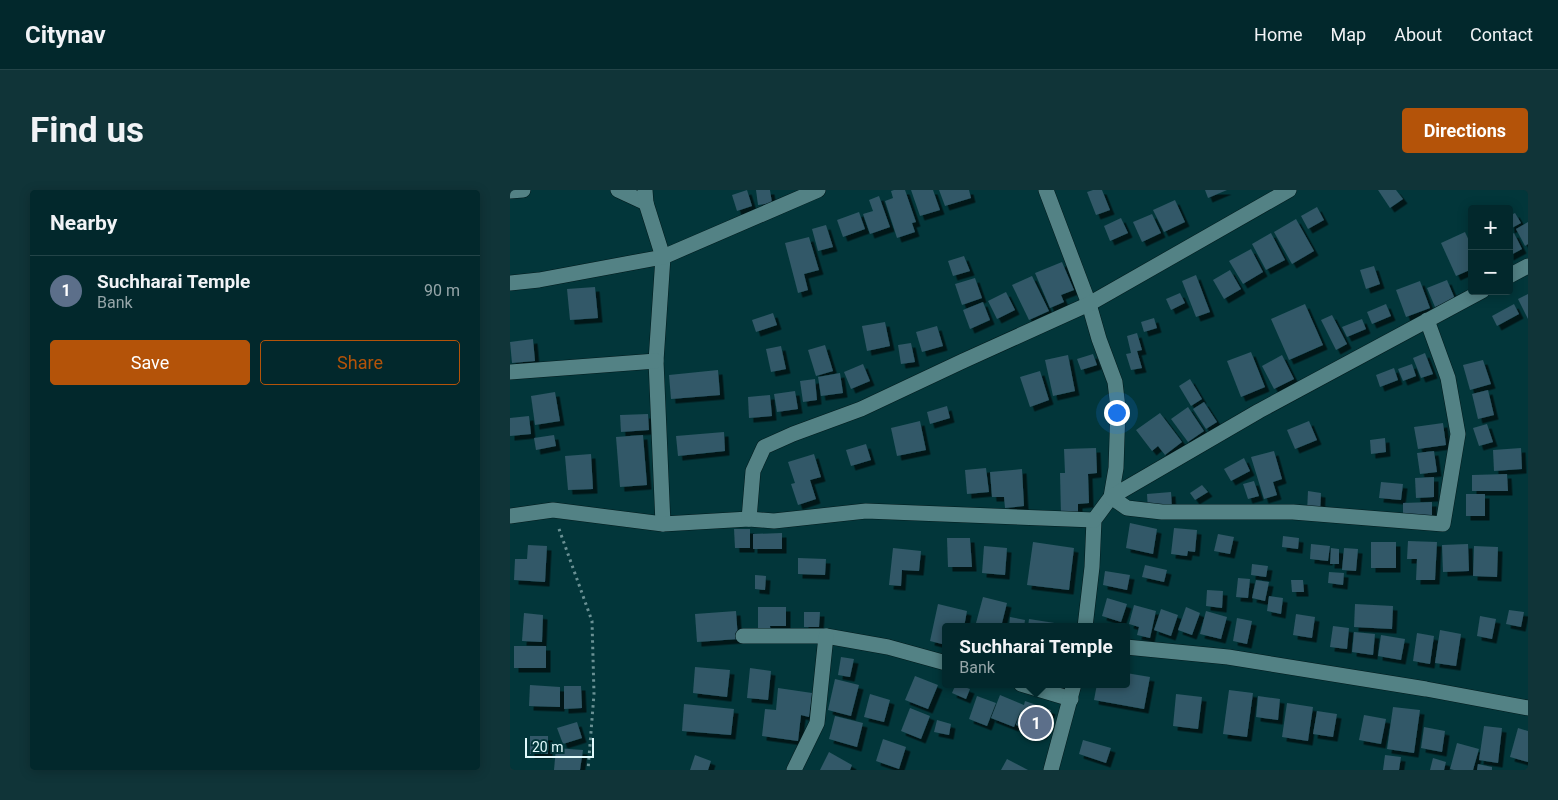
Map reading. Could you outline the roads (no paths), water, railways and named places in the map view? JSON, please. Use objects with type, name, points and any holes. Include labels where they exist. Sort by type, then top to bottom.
[{"type":"street","points":[[510,192],[523,190]]},
{"type":"street","points":[[618,190],[645,196],[663,257],[656,361],[663,524]]},
{"type":"street","points":[[510,283],[539,280],[663,257],[818,190]]},
{"type":"street","points":[[1046,190],[1089,304],[1098,339],[1115,382],[1118,408],[1116,468],[1111,498]]},
{"type":"street","points":[[749,519],[753,471],[764,447],[792,434],[861,409],[1089,304],[1289,190]]},
{"type":"street","points":[[1513,274],[1528,266]]},
{"type":"street","points":[[1085,623],[1092,567],[1094,520],[1111,498],[1259,411],[1474,295]]},
{"type":"street","points":[[1111,498],[1127,508],[1162,512],[1293,512],[1443,524],[1458,434],[1448,378],[1427,320]]},
{"type":"street","points":[[510,372],[656,361]]},
{"type":"street","points":[[510,516],[553,510],[663,524],[749,519],[774,521],[866,511],[1094,520]]},
{"type":"street","points":[[743,636],[826,636],[888,647],[942,662]]},
{"type":"street","points":[[794,770],[816,723],[826,636]]},
{"type":"street","points":[[1130,647],[1228,657],[1416,687],[1528,708]]},
{"type":"street","points":[[1048,688],[1073,692],[1051,770]]},
{"type":"place","name":"Suchharai Temple","points":[[1036,723]]}]
